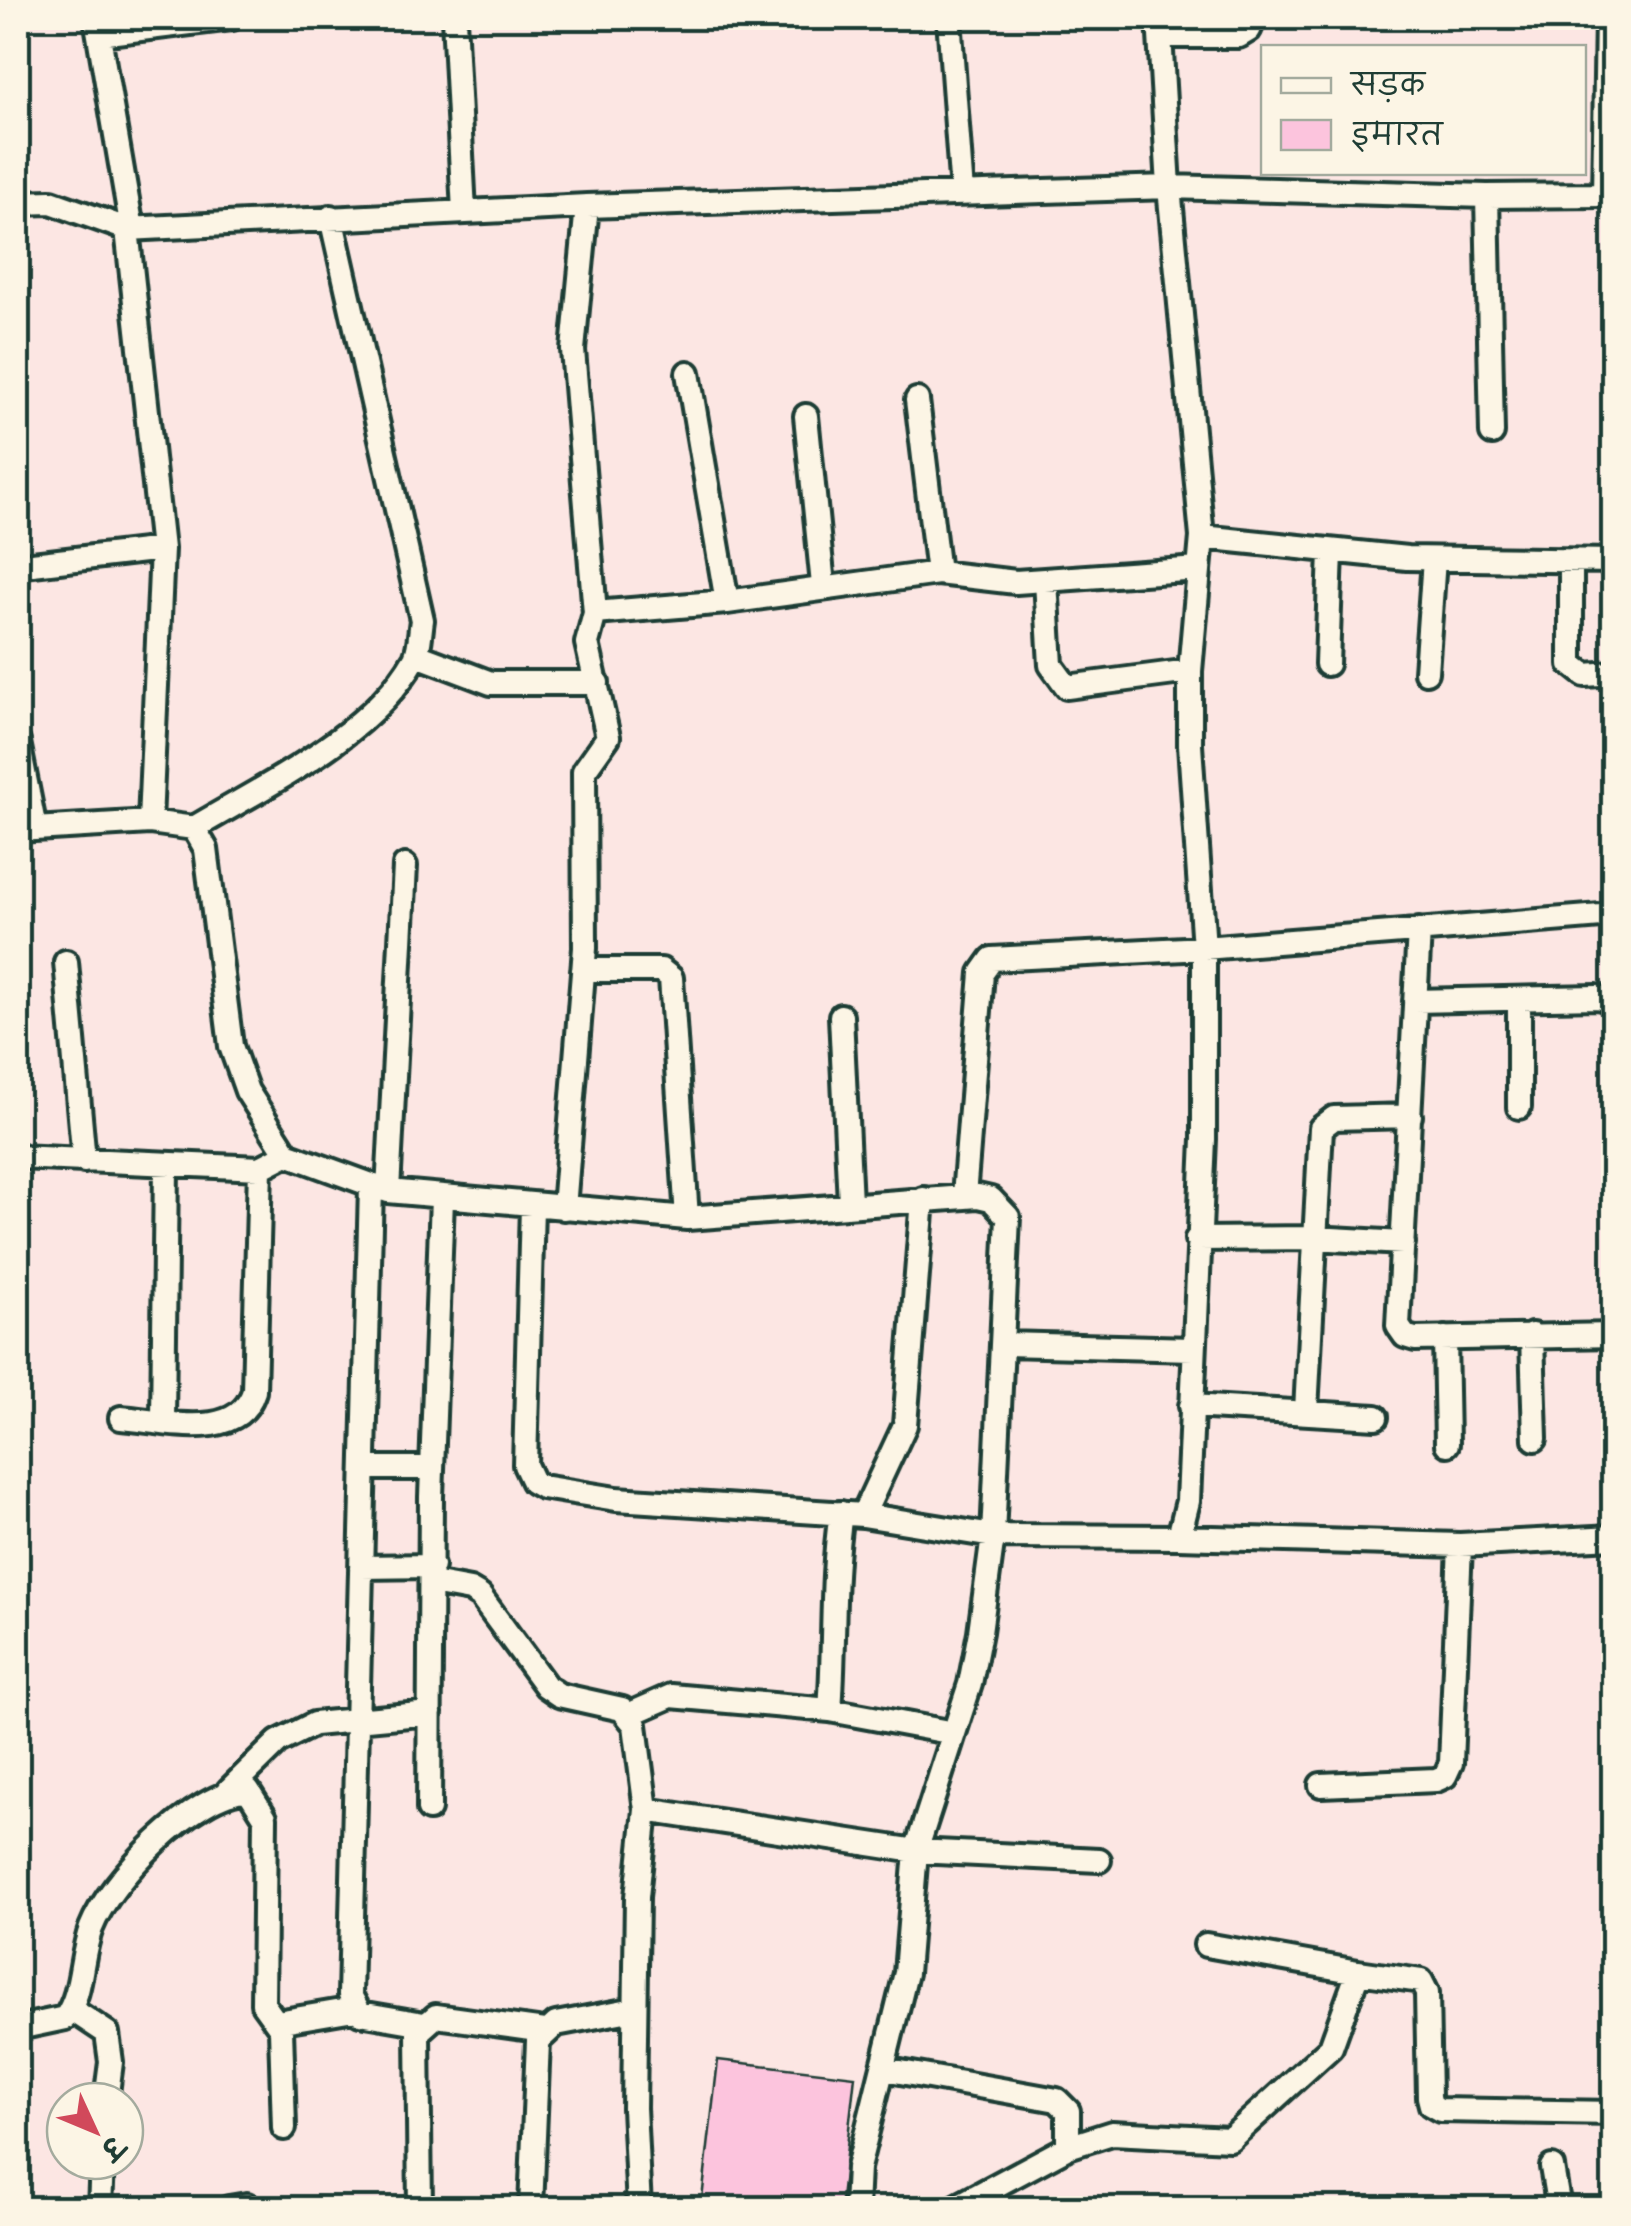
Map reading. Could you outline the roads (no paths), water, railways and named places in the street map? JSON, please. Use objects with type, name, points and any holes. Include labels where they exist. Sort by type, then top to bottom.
[{"type":"street","points":[[150,822],[162,549],[129,229],[97,26],[232,18]]},
{"type":"street","points":[[454,18],[464,212]]},
{"type":"street","points":[[949,18],[962,194]]},
{"type":"street","points":[[1179,1537],[1188,1502],[1204,1139],[1204,948],[1190,745],[1190,671],[1202,537],[1169,186],[1160,27],[1239,36],[1249,30],[1254,18]]},
{"type":"street","points":[[18,203],[51,202],[129,229],[586,206],[1169,186],[1487,196],[1608,195],[1607,18]]},
{"type":"street","points":[[1487,196],[1492,433]]},
{"type":"street","points":[[564,1208],[583,970],[584,771],[608,737],[587,643],[594,612],[573,350],[586,206]]},
{"type":"street","points":[[18,742],[26,830],[150,822],[194,828],[294,771],[389,694],[417,655],[422,620],[330,218]]},
{"type":"street","points":[[688,373],[727,602]]},
{"type":"street","points":[[917,400],[938,572]]},
{"type":"street","points":[[806,416],[824,585]]},
{"type":"street","points":[[1202,537],[1434,559],[1614,561]]},
{"type":"street","points":[[24,565],[162,549]]},
{"type":"street","points":[[1327,664],[1331,551]]},
{"type":"street","points":[[1426,672],[1434,559]]},
{"type":"street","points":[[1571,561],[1570,664],[1585,675],[1614,673]]},
{"type":"street","points":[[594,612],[727,602],[824,585],[938,572],[1046,581],[1199,569]]},
{"type":"street","points":[[1046,581],[1051,665],[1067,688],[1190,671]]},
{"type":"street","points":[[417,655],[491,683],[597,684]]},
{"type":"street","points":[[194,828],[206,849],[232,1046],[247,1092],[287,1154],[380,1189],[532,1206],[687,1218],[964,1196],[991,1198],[1008,1217],[994,1536],[970,1684],[916,1851],[906,1973],[858,2168],[856,2208]]},
{"type":"street","points":[[354,2009],[350,1995],[365,1468],[380,1189],[405,866]]},
{"type":"street","points":[[964,1196],[986,964],[1000,956],[1204,948],[1614,915]]},
{"type":"street","points":[[1420,930],[1398,1326],[1404,1336],[1414,1340],[1614,1335]]},
{"type":"street","points":[[66,962],[84,1161]]},
{"type":"street","points":[[583,970],[661,970],[671,978],[687,1218]]},
{"type":"street","points":[[1416,1001],[1597,997],[1609,1000],[1614,1008]]},
{"type":"street","points":[[1519,1107],[1520,999]]},
{"type":"street","points":[[842,1016],[850,1203]]},
{"type":"street","points":[[1306,1411],[1321,1128],[1326,1121],[1410,1116]]},
{"type":"street","points":[[18,1158],[260,1168],[287,1154]]},
{"type":"street","points":[[163,1422],[166,1166]]},
{"type":"street","points":[[121,1418],[211,1425],[236,1420],[249,1408],[254,1391],[260,1168]]},
{"type":"street","points":[[428,1810],[432,1468],[442,1198]]},
{"type":"street","points":[[830,1710],[836,1628],[831,1578],[852,1514],[904,1425],[923,1198]]},
{"type":"street","points":[[532,1206],[525,1465],[532,1482],[616,1499],[852,1514],[994,1536],[1460,1545],[1614,1537]]},
{"type":"street","points":[[1197,1239],[1314,1238],[1403,1243]]},
{"type":"street","points":[[1532,1335],[1536,1439]]},
{"type":"street","points":[[1445,1338],[1447,1444]]},
{"type":"street","points":[[1004,1344],[1193,1349]]},
{"type":"street","points":[[1191,1406],[1376,1417]]},
{"type":"street","points":[[365,1468],[432,1468]]},
{"type":"street","points":[[1322,1785],[1436,1780],[1445,1776],[1451,1763],[1460,1545]]},
{"type":"street","points":[[362,1567],[432,1574],[480,1596],[536,1676],[558,1695],[630,1714],[671,1696],[830,1710],[954,1733]]},
{"type":"street","points":[[18,2028],[55,2023],[71,2009],[90,1929],[103,1904],[124,1877],[202,1803],[229,1790],[278,1742],[314,1724],[430,1712]]},
{"type":"street","points":[[630,1714],[646,1810],[637,1897],[640,2208]]},
{"type":"street","points":[[229,1790],[248,1790],[265,1817],[262,2004],[281,2029],[284,2128]]},
{"type":"street","points":[[646,1810],[916,1851],[1098,1860]]},
{"type":"street","points":[[1206,1945],[1421,1982],[1427,1993],[1429,2097],[1440,2110],[1614,2113]]},
{"type":"street","points":[[954,2208],[1068,2148],[1112,2133],[1230,2139],[1331,2047],[1358,1972]]},
{"type":"street","points":[[71,2009],[107,2033],[111,2062],[109,2081]]},
{"type":"street","points":[[277,2022],[354,2009],[424,2024]]},
{"type":"street","points":[[530,2208],[538,2041],[556,2024],[636,2009]]},
{"type":"street","points":[[420,2208],[418,2032],[436,2016],[545,2031]]},
{"type":"street","points":[[884,2069],[1057,2100],[1068,2111],[1068,2148]]},
{"type":"street","points":[[1552,2167],[1558,2208]]},
{"type":"street","points":[[100,2208],[101,2181]]}]
